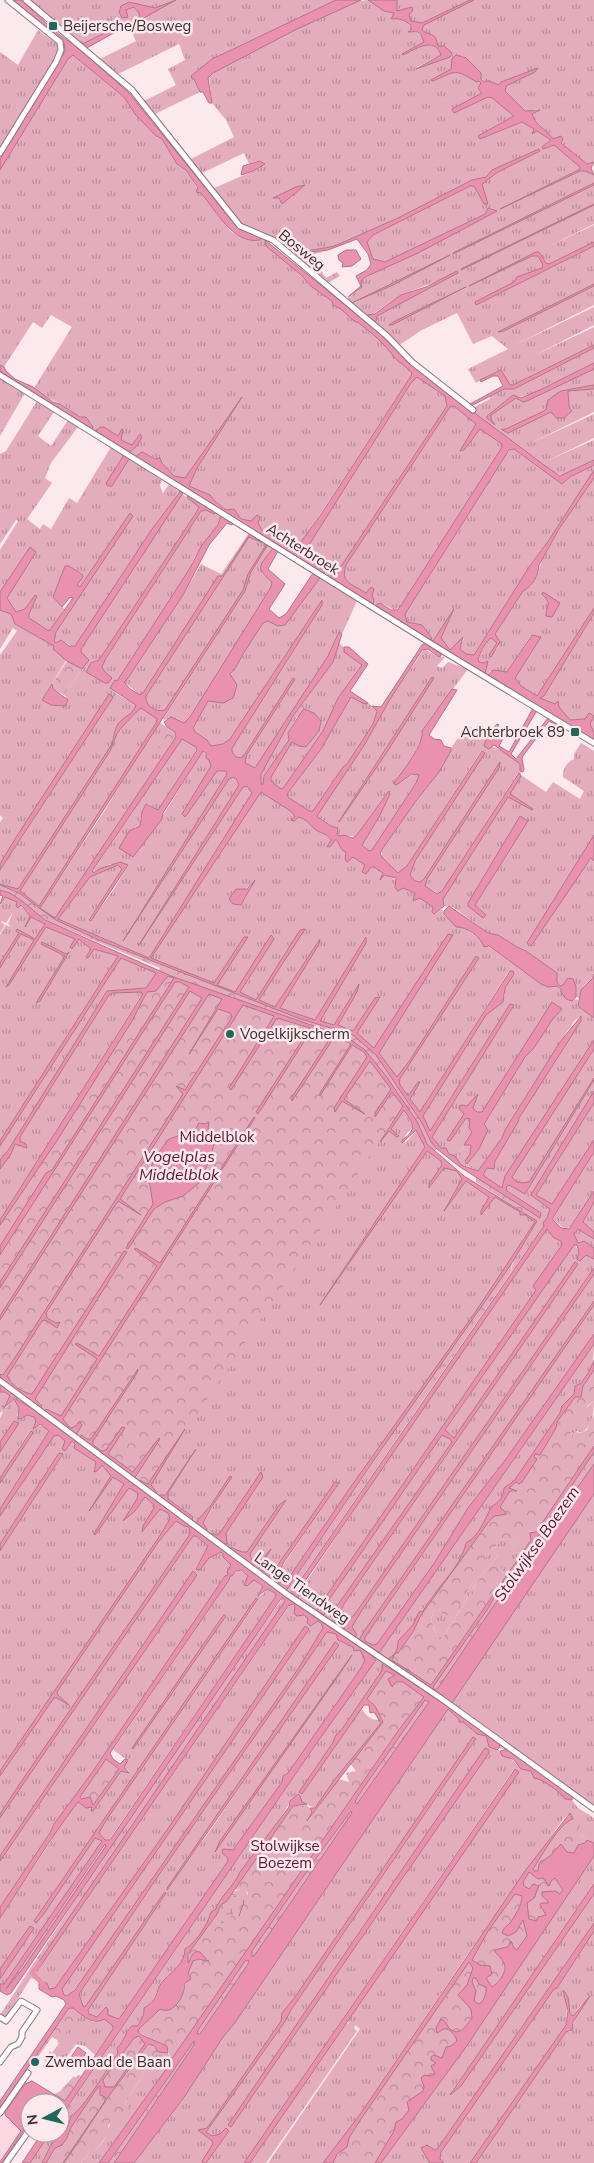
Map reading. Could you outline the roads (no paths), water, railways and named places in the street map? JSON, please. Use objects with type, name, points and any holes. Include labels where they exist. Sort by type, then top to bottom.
[{"type":"street","points":[[8,0],[63,39]]},
{"type":"street","points":[[26,0],[63,39]]},
{"type":"street","points":[[0,153],[56,62],[63,39]]},
{"type":"street","name":"Bosweg","points":[[63,39],[132,90],[240,226],[272,240],[387,336],[412,362],[473,410]]},
{"type":"street","name":"Achterbroek","points":[[0,375],[594,743]]},
{"type":"street","name":"Lange Tiendweg","points":[[0,1381],[288,1595],[435,1694],[594,1809]]},
{"type":"street","points":[[0,2062],[11,2047],[18,2044],[22,2037],[22,2032],[37,2010],[21,2001],[2,2019]]},
{"type":"street","points":[[0,2113],[28,2073]]},
{"type":"street","points":[[6,2163],[20,2143]]},
{"type":"water","points":[[12,0],[21,0],[129,93],[233,222],[237,226],[261,237],[260,240],[250,240],[233,232],[201,193],[196,192],[198,188],[186,170],[177,164],[162,139],[155,135],[135,114],[124,97],[73,55],[68,59],[0,170],[0,159],[65,51],[64,42],[42,27]]},
{"type":"water","points":[[176,0],[140,20],[139,13],[134,7],[126,10],[128,17],[122,18],[119,12],[121,6],[129,2],[155,8]]},
{"type":"water","points":[[336,0],[361,0],[295,30],[213,73],[208,78],[212,103],[209,103],[203,92],[200,92],[194,79],[192,79],[191,76],[212,59]]},
{"type":"water","points":[[368,0],[397,0],[397,11],[412,7],[413,10],[409,15],[411,21],[422,23],[470,0],[474,0],[424,25],[422,30],[435,37],[438,46],[444,46],[452,53],[450,57],[416,69],[441,55],[438,49],[429,45],[419,47],[403,55],[424,42],[421,34],[418,32],[408,32],[411,30],[411,25],[401,20],[391,19],[394,13],[384,11]]},
{"type":"water","points":[[127,22],[128,25],[85,49],[80,45]]},
{"type":"water","points":[[456,55],[466,58],[481,73],[483,81],[499,85],[501,82],[538,68],[535,72],[506,86],[505,91],[525,111],[540,110],[532,114],[536,121],[553,139],[561,136],[563,139],[561,143],[587,164],[594,162],[591,168],[594,175],[580,171],[500,209],[580,169],[580,167],[554,145],[543,149],[542,147],[551,140],[537,131],[532,134],[534,129],[522,122],[480,139],[478,136],[514,116],[492,98],[488,97],[454,113],[452,109],[482,93],[478,88],[481,83],[479,81],[477,82],[460,73],[452,73],[433,81],[431,80],[451,69],[452,59]]},
{"type":"water","points":[[539,149],[540,151],[498,172],[482,184],[488,204],[484,204],[474,186],[470,186],[373,235],[367,242],[373,259],[385,262],[485,214],[488,208],[497,211],[418,253],[365,277],[361,281],[362,287],[348,297],[361,286],[356,276],[367,270],[371,264],[368,254],[357,239],[328,250],[310,252],[297,258],[311,250],[332,247],[398,218],[472,180],[486,177],[492,170]]},
{"type":"water","points":[[260,161],[265,164],[241,175],[243,166]]},
{"type":"water","points":[[594,183],[594,185],[453,254],[453,253]]},
{"type":"water","points":[[305,185],[282,204],[279,198],[273,198],[296,187]]},
{"type":"water","points":[[594,205],[461,270],[461,269]]},
{"type":"water","points":[[265,240],[377,331],[424,375],[560,476],[594,460],[594,465],[570,477],[562,484],[514,449],[509,450],[405,614],[407,622],[422,625],[432,638],[429,641],[374,606],[380,603],[391,610],[397,610],[400,607],[502,447],[502,444],[480,429],[464,450],[460,451],[476,424],[454,406],[450,407],[346,565],[345,576],[348,582],[366,593],[371,587],[374,589],[372,596],[374,599],[373,606],[326,576],[342,565],[447,406],[445,396],[417,377],[411,383],[309,545],[311,554],[324,564],[324,575],[135,457],[142,452],[156,459],[160,458],[174,476],[185,478],[242,397],[197,468],[189,486],[210,495],[226,510],[234,509],[241,519],[251,521],[257,515],[260,517],[258,523],[262,530],[280,537],[287,546],[298,546],[320,516],[411,376],[412,373],[395,359],[378,339],[312,287],[300,274],[266,246]]},
{"type":"water","points":[[594,242],[594,246],[476,305],[475,302],[514,282],[517,277],[542,268],[543,265],[538,256],[532,256],[469,286],[536,252],[539,252],[546,263],[549,264]]},
{"type":"water","points":[[346,250],[356,250],[361,259],[352,266],[342,267],[343,263],[339,260],[338,255]]},
{"type":"water","points":[[450,255],[393,285],[352,303]]},
{"type":"water","points":[[457,271],[458,273],[377,316],[375,325],[366,315],[375,314],[401,295],[426,287]]},
{"type":"water","points":[[594,284],[594,286],[504,331],[498,332]]},
{"type":"water","points":[[466,287],[392,325],[389,325],[395,321]]},
{"type":"water","points":[[594,345],[594,348],[514,389],[504,389],[471,406],[470,404],[503,386],[498,376],[493,376],[481,382],[480,380],[501,370],[510,385],[513,385]]},
{"type":"water","points":[[594,363],[594,369],[527,401],[523,402],[516,398],[491,415],[495,425],[486,417],[513,395],[521,398]]},
{"type":"water","points":[[0,365],[15,379],[33,387],[53,402],[60,404],[80,417],[86,417],[93,427],[91,429],[0,373]]},
{"type":"water","points":[[594,385],[594,389],[568,391],[569,407],[572,411],[564,418],[556,418],[551,412],[508,433],[501,429],[506,429],[544,411],[548,400],[561,391]]},
{"type":"water","points":[[100,427],[104,427],[118,436],[122,429],[121,440],[132,445],[140,434],[142,437],[137,446],[129,453],[96,432]]},
{"type":"water","points":[[124,455],[129,459],[112,486],[108,486],[106,484],[108,480]]},
{"type":"water","points":[[594,470],[594,478],[559,529],[539,565],[538,573],[534,580],[523,591],[495,634],[500,642],[491,657],[489,655],[497,643],[491,638],[483,647],[478,659],[479,662],[484,663],[488,661],[485,674],[434,644],[433,641],[454,609],[441,638],[450,650],[463,637],[460,649],[466,654],[474,655],[529,567],[549,540]]},
{"type":"water","points":[[179,490],[183,493],[81,649],[81,652],[89,660],[82,669],[67,661],[53,649],[54,646],[15,624],[11,614],[0,610],[0,592],[30,547],[36,552],[7,598],[16,612],[25,609],[35,595],[37,596],[29,618],[49,631],[73,598],[70,597],[62,607],[53,597],[65,566],[69,566],[82,574],[83,577],[77,585],[80,587],[130,513],[133,516],[56,632],[54,641],[56,643],[61,640],[69,646],[75,646],[152,529],[180,492]]},
{"type":"water","points":[[188,495],[216,512],[214,514],[206,510],[201,511],[106,658],[102,667],[112,678],[108,683],[105,683],[86,672],[91,663],[99,660],[196,513],[199,507],[187,497]]},
{"type":"water","points":[[221,515],[233,523],[232,525],[227,523],[209,545],[183,595],[124,682],[130,689],[140,695],[218,576],[222,576],[250,534],[261,542],[249,537],[146,696],[147,703],[155,710],[165,710],[243,590],[248,574],[267,546],[251,572],[245,591],[40,908],[55,918],[176,737],[175,732],[167,727],[164,722],[171,717],[184,723],[190,717],[271,587],[272,582],[262,573],[261,566],[273,548],[278,551],[268,569],[285,584],[269,609],[279,618],[286,614],[313,573],[320,578],[285,625],[278,626],[268,621],[263,623],[230,674],[237,685],[233,698],[223,703],[208,701],[193,728],[195,732],[207,740],[211,746],[223,744],[230,739],[322,600],[322,605],[232,748],[236,757],[243,757],[293,678],[295,679],[246,756],[245,763],[255,768],[328,656],[339,632],[342,634],[333,662],[293,716],[261,774],[261,784],[263,784],[264,776],[289,740],[288,733],[304,709],[314,713],[321,721],[319,731],[306,747],[292,742],[271,777],[271,781],[281,789],[284,787],[323,731],[338,698],[362,665],[344,652],[344,647],[349,647],[368,664],[350,691],[368,703],[364,704],[351,697],[321,749],[287,794],[288,797],[309,811],[313,811],[373,724],[377,711],[372,706],[381,707],[425,643],[441,654],[441,656],[439,657],[428,649],[422,650],[389,701],[365,744],[317,816],[331,826],[338,828],[337,835],[352,838],[356,836],[389,791],[390,794],[379,817],[362,845],[369,851],[372,850],[416,783],[419,775],[412,774],[396,785],[394,784],[395,781],[417,749],[422,731],[452,689],[457,690],[429,735],[434,739],[441,740],[444,746],[451,748],[451,751],[439,772],[383,848],[381,856],[398,873],[407,866],[482,751],[485,753],[415,861],[410,875],[415,881],[420,882],[424,879],[500,762],[499,768],[427,879],[425,886],[437,894],[442,891],[519,773],[521,776],[510,794],[533,809],[508,797],[443,899],[444,906],[434,914],[432,912],[433,907],[420,898],[413,901],[415,893],[403,888],[398,891],[395,888],[396,878],[384,875],[380,880],[383,873],[374,867],[371,867],[366,874],[362,872],[365,865],[353,857],[347,862],[345,859],[346,852],[342,850],[336,839],[330,847],[327,847],[331,840],[328,836],[316,830],[299,817],[294,821],[291,820],[295,817],[292,812],[261,792],[151,958],[214,983],[244,937],[248,937],[217,985],[235,992],[271,935],[274,939],[240,992],[256,1000],[300,930],[305,929],[259,1000],[275,1007],[320,939],[319,944],[280,1008],[315,1020],[366,937],[366,943],[320,1021],[334,1025],[359,984],[357,992],[338,1025],[353,1031],[375,998],[380,997],[357,1033],[374,1048],[448,934],[453,935],[379,1053],[397,1077],[410,1060],[476,956],[479,958],[399,1080],[400,1085],[408,1096],[418,1082],[420,1082],[410,1099],[420,1112],[510,971],[513,971],[514,974],[505,988],[503,1002],[486,1015],[423,1116],[430,1131],[510,1004],[514,1005],[432,1137],[441,1148],[446,1148],[449,1154],[455,1156],[461,1165],[478,1171],[502,1138],[505,1130],[560,1042],[581,1016],[581,1021],[519,1118],[495,1161],[494,1169],[487,1168],[484,1173],[484,1176],[502,1188],[505,1176],[594,1040],[594,1049],[512,1177],[517,1182],[529,1182],[594,1078],[594,1080],[525,1194],[509,1185],[506,1187],[507,1191],[541,1213],[540,1218],[460,1167],[437,1149],[431,1142],[422,1123],[376,1055],[353,1035],[298,1018],[99,940],[54,919],[19,893],[0,885],[18,889],[112,744],[118,724],[135,708],[136,705],[110,688],[115,680],[117,681],[119,678],[190,568],[202,545],[218,525]],"holes":[[[141,708],[157,719],[156,723],[39,906],[20,891],[110,751],[117,733]],[[182,739],[196,747],[197,750],[158,810],[146,804],[142,812],[140,826],[129,831],[119,848],[133,857],[162,819],[163,813],[203,751],[206,753],[206,758],[211,766],[182,814],[185,817],[217,771],[226,771],[227,774],[123,941],[229,779],[233,777],[239,785],[139,945],[243,787],[247,786],[252,793],[149,958],[58,919],[90,877],[118,865],[122,869],[89,920],[91,921],[128,865],[120,862],[99,869],[94,873],[92,871]]]},
{"type":"water","points":[[543,592],[560,603],[552,617],[546,616],[548,603],[542,594]]},
{"type":"water","points":[[594,608],[594,613],[544,696],[540,698],[555,704],[558,701],[559,707],[570,720],[585,719],[589,713],[594,716],[590,724],[594,733],[594,740],[488,675],[493,670],[507,672],[532,635],[541,637],[515,678],[521,686],[537,696]]},
{"type":"water","points":[[432,677],[434,678],[387,752],[339,822],[339,821]]},
{"type":"water","points":[[52,684],[53,689],[68,700],[65,706],[51,705],[42,700]]},
{"type":"water","points":[[109,694],[113,697],[112,699],[0,870],[0,864],[15,839]]},
{"type":"water","points":[[533,708],[539,711],[536,712],[511,754],[516,759],[548,718],[558,724],[558,726],[549,721],[523,756],[523,772],[520,771],[520,764],[494,745],[489,749],[484,746],[488,734],[497,724],[499,725],[495,731],[504,737],[499,746],[509,752]]},
{"type":"water","points":[[520,816],[528,821],[475,905],[486,915],[483,918],[468,906],[468,903]]},
{"type":"water","points":[[594,835],[594,861],[591,858],[531,946],[527,943]]},
{"type":"water","points":[[255,880],[241,905],[233,904],[229,899],[236,889],[247,889]]},
{"type":"water","points":[[0,890],[10,893],[22,901],[45,920],[171,976],[348,1038],[365,1050],[386,1076],[418,1123],[427,1144],[464,1176],[537,1221],[512,1263],[376,1457],[286,1591],[278,1582],[286,1582],[352,1485],[474,1314],[535,1222],[525,1215],[520,1215],[520,1212],[495,1197],[481,1215],[481,1211],[489,1197],[466,1181],[444,1211],[462,1179],[457,1171],[444,1168],[429,1188],[429,1184],[442,1165],[441,1161],[427,1151],[320,1305],[425,1147],[416,1130],[402,1143],[402,1140],[412,1130],[412,1123],[404,1110],[391,1129],[399,1136],[397,1137],[389,1131],[380,1142],[403,1106],[392,1092],[375,1117],[375,1113],[391,1089],[370,1061],[344,1099],[365,1114],[342,1101],[335,1112],[334,1108],[367,1057],[364,1052],[352,1045],[320,1096],[320,1093],[351,1044],[335,1036],[292,1101],[292,1097],[333,1034],[312,1029],[258,1114],[256,1112],[310,1028],[277,1018],[231,1090],[229,1088],[274,1016],[243,1005],[120,1199],[141,1215],[118,1201],[46,1313],[47,1318],[56,1323],[60,1322],[57,1328],[45,1320],[42,1321],[7,1376],[18,1388],[32,1394],[124,1251],[127,1252],[35,1399],[42,1406],[40,1409],[1,1380],[0,1374],[3,1375],[16,1356],[183,1094],[176,1086],[185,1090],[232,1017],[230,1013],[218,1009],[189,1054],[222,999],[209,994],[0,1320],[0,1316],[202,998],[190,991],[0,1288],[0,1282],[189,987],[180,982],[175,982],[0,1255],[0,1246],[46,1173],[52,1170],[174,978],[168,976],[156,991],[147,992],[132,1021],[58,1139],[0,1225],[0,1220],[143,994],[141,992],[112,993],[109,995],[20,1137],[20,1141],[26,1144],[27,1148],[15,1144],[11,1154],[0,1169],[0,1160],[9,1149],[107,991],[146,988],[156,973],[121,958],[0,1146],[0,1141],[118,956],[94,949],[88,958],[86,957],[91,949],[79,939],[72,949],[70,947],[75,939],[46,927],[6,987],[34,940],[21,934],[0,968],[0,963],[19,933],[16,931],[17,929],[35,939],[45,924],[31,917],[25,927],[30,916],[21,905],[18,908],[16,906],[17,902],[5,897],[0,904],[3,896],[0,895]]},
{"type":"water","points":[[449,906],[488,933],[498,935],[526,951],[557,973],[557,982],[560,986],[568,978],[573,979],[576,987],[576,997],[572,1001],[566,999],[561,989],[557,986],[548,987],[541,984],[489,946],[484,947],[473,933],[464,928],[456,927],[444,914],[444,911]]},
{"type":"water","points":[[42,942],[66,954],[69,952],[40,1001],[36,1003],[65,956],[41,944]]},
{"type":"water","points":[[594,974],[594,1018],[578,1006],[581,990],[593,978]]},
{"type":"water","points":[[552,1002],[562,1009],[552,1020],[534,1048],[525,1057],[484,1124],[488,1130],[479,1149],[467,1164],[465,1161],[470,1154],[471,1145],[464,1145],[472,1132],[469,1128],[470,1119],[466,1118],[450,1141],[447,1140],[464,1114],[459,1108],[461,1105],[467,1106],[478,1094],[473,1108],[477,1112],[482,1112]]},
{"type":"water","points":[[594,1091],[594,1103],[536,1195],[552,1204],[594,1140],[594,1152],[552,1219],[561,1228],[569,1229],[594,1191],[594,1202],[583,1222],[594,1232],[594,1239],[578,1229],[574,1234],[578,1243],[584,1241],[594,1248],[594,1259],[586,1255],[580,1261],[577,1259],[579,1253],[577,1245],[574,1245],[445,1430],[454,1438],[575,1262],[578,1264],[344,1604],[337,1619],[340,1623],[339,1626],[330,1616],[452,1442],[450,1439],[442,1435],[326,1604],[324,1616],[316,1611],[536,1290],[533,1286],[562,1245],[561,1241],[554,1238],[547,1229],[305,1581],[299,1591],[298,1598],[291,1594],[544,1226],[543,1223],[550,1209],[531,1195]]},
{"type":"water","points":[[254,1117],[63,1419],[70,1428],[80,1422],[82,1425],[76,1435],[44,1412],[46,1409],[61,1416],[97,1359],[75,1344],[77,1343],[99,1356],[157,1266],[134,1249],[136,1248],[160,1263]]},
{"type":"water","name":"Vogelplas Middelblok","points":[[209,1122],[208,1129],[216,1135],[211,1156],[200,1182],[183,1196],[165,1202],[154,1209],[128,1249],[126,1248],[153,1204],[149,1180],[153,1160],[169,1139],[195,1130],[199,1123],[205,1124]]},
{"type":"water","points":[[594,1268],[594,1274],[362,1610],[352,1627],[357,1635],[354,1637],[344,1630],[344,1626],[357,1611]]},
{"type":"water","points":[[594,1301],[594,1305],[365,1637],[365,1641],[373,1645],[377,1644],[435,1562],[468,1508],[506,1459],[594,1334],[594,1344],[379,1653],[359,1640],[365,1630]]},
{"type":"water","points":[[594,1360],[594,1370],[583,1386],[581,1397],[575,1397],[557,1422],[556,1428],[540,1455],[535,1454],[534,1457],[537,1459],[522,1482],[519,1484],[516,1482],[509,1488],[517,1491],[510,1491],[500,1507],[507,1514],[495,1516],[490,1520],[421,1615],[413,1632],[398,1653],[395,1653],[398,1641],[413,1625],[419,1612],[423,1611],[453,1570],[463,1553],[466,1543],[478,1532],[491,1507],[502,1497],[504,1488],[514,1481],[560,1413],[562,1406],[574,1394],[575,1386],[581,1383],[589,1372]]},
{"type":"water","points":[[138,1369],[93,1441],[93,1445],[102,1451],[106,1450],[122,1427],[125,1428],[108,1454],[133,1472],[159,1438],[134,1479],[111,1462],[110,1459],[80,1439],[81,1435],[91,1439]]},
{"type":"water","points":[[0,1384],[16,1396],[17,1400],[30,1407],[285,1596],[361,1646],[364,1650],[367,1650],[376,1660],[316,1744],[70,2103],[70,2094],[113,2029],[113,2026],[104,2019],[100,2021],[92,2020],[73,2008],[69,2008],[0,2108],[0,2101],[66,2004],[64,2000],[56,1996],[52,1997],[39,1989],[39,1982],[47,1983],[49,1989],[55,1988],[167,1830],[305,1626],[309,1629],[62,1989],[64,1995],[67,1996],[75,1990],[298,1669],[323,1628],[318,1621],[311,1626],[307,1623],[308,1619],[304,1615],[297,1616],[294,1614],[295,1606],[293,1604],[288,1606],[37,1971],[34,1969],[285,1601],[283,1598],[280,1600],[11,1993],[7,1995],[0,1991],[0,1984],[4,1984],[102,1841],[95,1838],[43,1915],[36,1923],[34,1921],[256,1598],[258,1599],[105,1822],[99,1833],[105,1840],[110,1840],[276,1596],[275,1593],[267,1589],[258,1596],[263,1586],[254,1580],[247,1586],[244,1585],[248,1576],[241,1570],[236,1571],[230,1576],[110,1753],[113,1759],[120,1764],[125,1759],[128,1760],[124,1767],[129,1773],[121,1771],[93,1811],[91,1811],[92,1807],[86,1808],[78,1802],[0,1918],[0,1907],[50,1833],[54,1824],[91,1774],[225,1576],[228,1575],[227,1572],[231,1565],[221,1552],[209,1558],[200,1570],[196,1569],[208,1546],[196,1536],[193,1536],[0,1818],[0,1814],[19,1785],[190,1534],[189,1527],[176,1521],[159,1541],[57,1692],[69,1705],[54,1698],[0,1776],[0,1771],[170,1519],[168,1513],[160,1509],[142,1532],[143,1526],[154,1508],[154,1505],[145,1497],[135,1511],[123,1521],[137,1499],[138,1493],[129,1488],[95,1535],[124,1484],[113,1477],[89,1511],[111,1476],[102,1465],[94,1472],[96,1462],[74,1448],[75,1444],[72,1441],[65,1451],[62,1449],[65,1441],[58,1435],[54,1436],[0,1516],[0,1509],[49,1431],[40,1424],[33,1429],[36,1421],[34,1417],[27,1415],[21,1419],[18,1418],[19,1408],[14,1399],[4,1408],[10,1396],[5,1392],[0,1392]],"holes":[[[327,1632],[336,1634],[338,1640],[353,1647],[354,1651],[360,1650],[365,1660],[361,1668],[288,1773],[283,1776],[282,1782],[233,1850],[223,1849],[222,1853],[228,1858],[228,1861],[119,2019],[108,2015],[106,2007],[97,2017],[89,2014],[88,2010],[166,1893],[164,1893],[85,2007],[79,1994]],[[106,1759],[119,1769],[93,1805],[90,1797],[81,1799],[80,1797]],[[105,1844],[106,1846],[24,1967],[6,1989]]]},
{"type":"water","points":[[14,1421],[19,1423],[0,1452],[0,1442]]},
{"type":"water","points":[[185,1429],[151,1485],[156,1494],[138,1481],[148,1484]]},
{"type":"water","points":[[31,1431],[33,1433],[0,1483],[0,1478]]},
{"type":"water","points":[[594,1446],[594,1452],[537,1538],[541,1540],[594,1464],[594,1494],[452,1703],[473,1724],[500,1744],[499,1748],[497,1750],[489,1747],[486,1736],[477,1734],[463,1722],[459,1722],[459,1719],[448,1709],[234,2024],[223,2037],[185,2096],[134,2163],[114,2163],[194,2045],[194,2041],[108,2163],[99,2163],[167,2068],[166,2061],[171,2060],[398,1731],[424,1697],[403,1682],[396,1682],[392,1687],[388,1679],[395,1675],[386,1671],[367,1699],[375,1706],[383,1722],[307,1821],[312,1812],[310,1808],[315,1808],[335,1779],[381,1723],[374,1712],[370,1713],[369,1705],[364,1705],[302,1794],[299,1792],[332,1744],[336,1735],[340,1732],[383,1669],[382,1664],[435,1696],[387,1659],[395,1654],[392,1660],[431,1685],[531,1540],[530,1533],[536,1532]],"holes":[[[536,1540],[539,1544],[507,1586],[435,1690],[433,1687],[489,1607],[501,1585],[520,1562]],[[425,1700],[429,1702],[357,1804],[355,1802]],[[351,1811],[352,1813],[254,1956],[252,1956],[252,1951]],[[249,1960],[248,1964],[200,2034],[197,2034],[245,1961]]]},
{"type":"water","points":[[196,1449],[168,1493],[168,1499],[193,1517],[192,1520],[159,1497],[160,1495],[165,1495]]},
{"type":"water","points":[[59,1453],[63,1454],[0,1551],[0,1544]]},
{"type":"water","points":[[261,1472],[263,1477],[226,1533],[227,1544],[221,1544],[209,1533],[217,1535],[220,1533]]},
{"type":"water","points":[[230,1476],[232,1477],[203,1523],[207,1529],[204,1531],[197,1525],[197,1521],[211,1505]]},
{"type":"water","points":[[335,1482],[339,1483],[284,1562],[274,1582],[262,1571],[264,1569],[269,1573],[273,1572]]},
{"type":"water","points":[[286,1500],[250,1554],[252,1561],[258,1564],[271,1549],[258,1570],[230,1550],[230,1547],[247,1552],[279,1505]]},
{"type":"water","points":[[193,1571],[197,1575],[0,1861],[0,1856]]},
{"type":"water","points":[[224,1614],[226,1616],[133,1749],[132,1748]]},
{"type":"water","points":[[335,1642],[339,1645],[167,1890],[167,1888]]},
{"type":"water","points":[[352,1655],[347,1663],[215,1852],[220,1841]]},
{"type":"water","points":[[473,1737],[476,1739],[284,2023],[206,2132],[212,2136],[220,2134],[226,2128],[229,2131],[206,2163],[203,2163],[202,2161],[213,2144],[212,2141],[198,2130],[207,2128],[210,2124],[281,2021],[282,2013],[295,1997]]},
{"type":"water","points":[[485,1748],[489,1750],[489,1753],[231,2127],[228,2125]]},
{"type":"water","points":[[508,1749],[573,1796],[572,1800],[565,1799],[551,1786],[534,1778],[531,1771],[521,1769],[513,1759],[502,1756],[500,1751]]},
{"type":"water","points":[[515,1769],[519,1772],[489,1816],[250,2163],[244,2163]]},
{"type":"water","points":[[298,1794],[302,1802],[307,1804],[293,1806],[188,1954],[188,1963],[195,1952],[200,1952],[206,1959],[204,1961],[199,1959],[193,1961],[188,1973],[191,1979],[185,1983],[178,2003],[170,2010],[160,2009],[139,2029],[138,2032],[142,2035],[167,2046],[168,2053],[158,2052],[154,2046],[149,2044],[113,2090],[63,2163],[105,2101],[105,2097],[100,2095],[100,2086],[70,2129],[71,2116],[89,2097],[118,2053],[117,2048],[122,2043],[127,2031],[132,2026],[137,2026],[140,2022],[144,2008],[153,2001],[161,1984],[181,1963],[185,1949],[201,1933],[211,1912],[216,1909],[240,1872],[289,1807],[290,1801]],"holes":[[[139,2036],[145,2044],[114,2087],[105,2087],[103,2080],[134,2038]]]},
{"type":"water","points":[[570,1813],[573,1819],[557,1833],[533,1869],[534,1871],[538,1871],[539,1864],[561,1844],[567,1852],[574,1853],[578,1845],[585,1843],[587,1840],[594,1843],[594,1856],[466,2047],[381,2163],[375,2163],[394,2131],[396,2122],[402,2119],[409,2110],[407,2102],[423,2091],[424,2087],[421,2078],[424,2075],[431,2076],[435,2074],[431,2066],[436,2063],[431,2060],[431,2057],[434,2055],[442,2058],[446,2047],[451,2046],[457,2041],[454,2034],[448,2029],[437,2033],[436,2028],[441,2019],[449,2028],[456,2032],[462,2030],[472,2018],[471,2009],[458,1995],[467,1985],[473,1968],[469,1962],[361,2119],[349,2138],[347,2147],[337,2154],[333,2163],[323,2163],[361,2113],[525,1871]],"holes":[[[529,1872],[538,1879],[543,1878],[549,1886],[555,1878],[563,1890],[560,1894],[555,1891],[542,1892],[542,1896],[548,1901],[548,1903],[541,1903],[540,1905],[546,1915],[538,1917],[536,1921],[529,1919],[527,1903],[534,1898],[539,1886],[533,1884],[529,1889],[524,1886],[523,1882]],[[515,1894],[522,1896],[516,1914],[502,1933],[508,1936],[516,1932],[523,1920],[527,1936],[517,1950],[511,1941],[508,1947],[494,1950],[503,1961],[505,1970],[500,1980],[492,1987],[486,1978],[492,1974],[490,1966],[480,1965],[472,1960],[488,1931]],[[473,1978],[476,1978],[479,1984],[486,1987],[485,1997],[479,2004],[474,2001],[476,1991],[472,1982]]]},
{"type":"water","points":[[594,1884],[594,1894],[461,2086],[450,2095]]},
{"type":"water","points":[[594,1923],[594,1931],[557,1988],[554,1989],[441,2152],[440,2159],[444,2163],[430,2163],[421,2148],[427,2145],[435,2150],[438,2148]]},
{"type":"water","points":[[30,1926],[34,1928],[0,1979],[0,1969]]},
{"type":"water","points":[[563,1990],[568,1997],[570,2014],[573,2016],[590,1996],[573,2022],[572,2030],[566,2032],[476,2163],[470,2163],[566,2025],[568,2011]]},
{"type":"water","points":[[78,2047],[86,2053],[77,2067],[68,2061]]},
{"type":"water","points":[[32,2081],[52,2093],[20,2093],[20,2130],[5,2115],[5,2112],[25,2084]]},
{"type":"water","points":[[20,2132],[20,2136],[2,2163],[0,2162]]},
{"type":"water","points":[[35,2143],[43,2143],[30,2163],[22,2163]]},
{"type":"water","points":[[53,2143],[63,2143],[55,2148],[46,2163],[42,2163]]},
{"type":"waterway","points":[[239,1916],[244,1902]]},
{"type":"waterway","points":[[205,1960],[209,1961]]},
{"type":"waterway","points":[[39,1964],[32,1973],[45,1986]]},
{"type":"waterway","points":[[176,2005],[179,2008]]},
{"type":"place","name":"Beijersche/Bosweg","points":[[53,26]]},
{"type":"place","name":"Achterbroek 89","points":[[575,732]]},
{"type":"place","name":"Vogelkijkscherm","points":[[230,1034]]},
{"type":"place","name":"Zwembad de Baan","points":[[35,2062]]},
{"type":"park label","name":"Middelblok","points":[[217,1137]]},
{"type":"park label","name":"Stolwijkse Boezem","points":[[285,1854]]},
{"type":"water label","name":"Stolwijkse Boezem","points":[[537,1544]]}]
